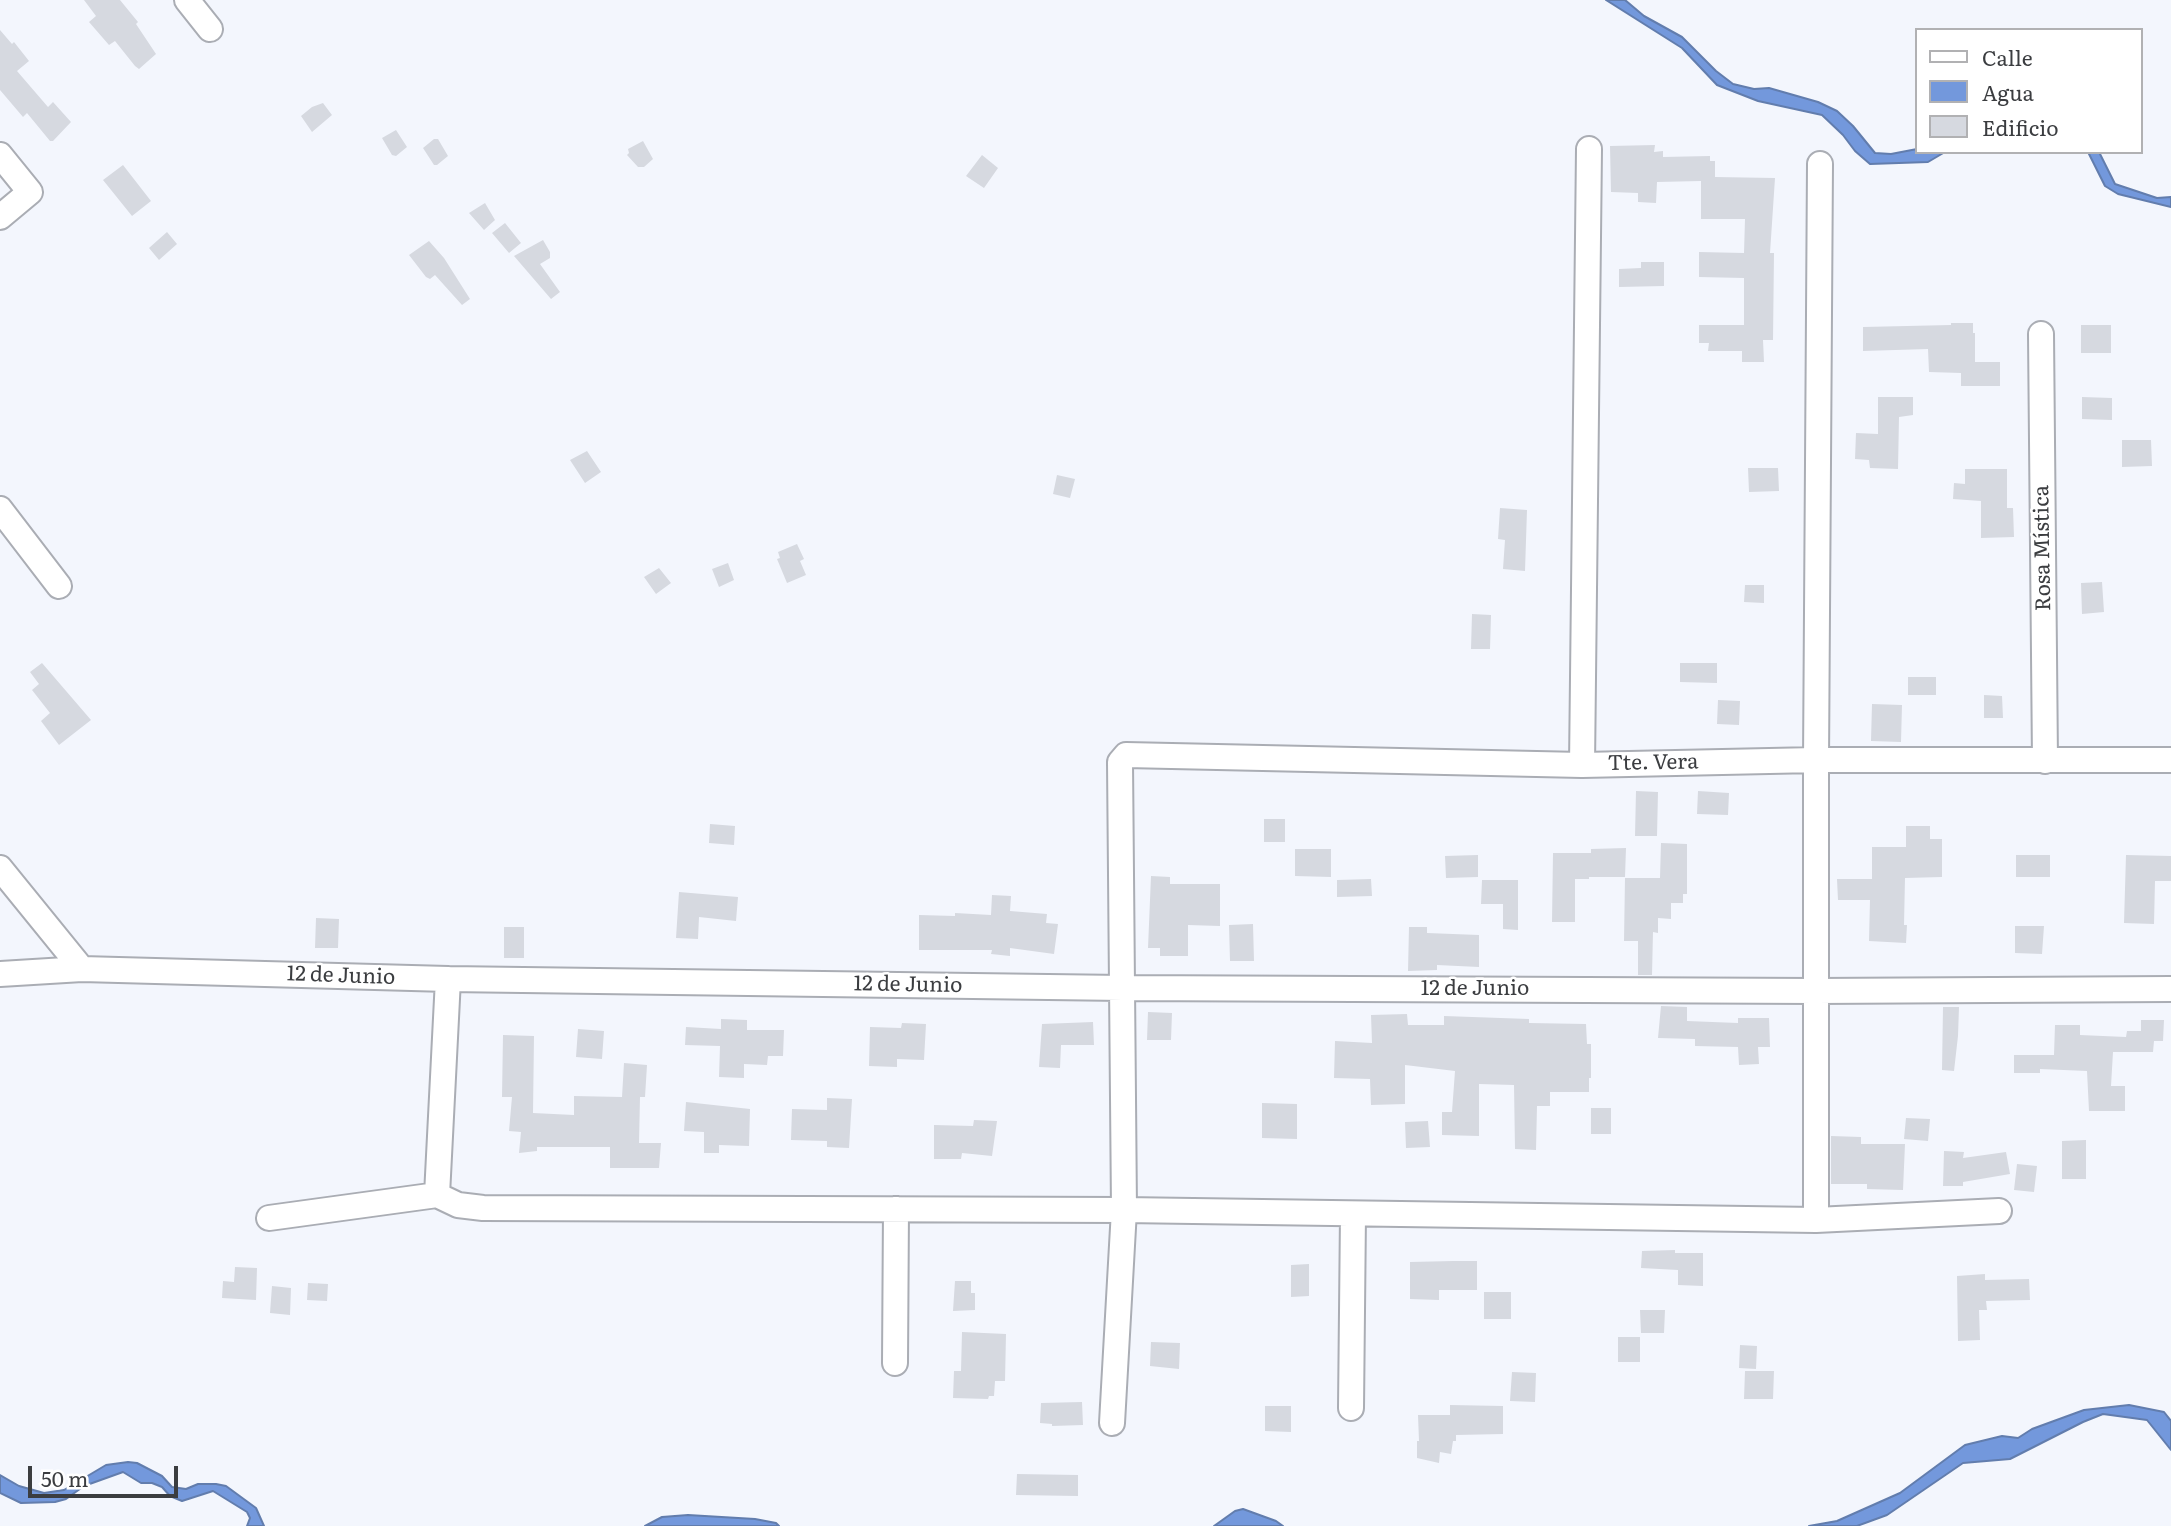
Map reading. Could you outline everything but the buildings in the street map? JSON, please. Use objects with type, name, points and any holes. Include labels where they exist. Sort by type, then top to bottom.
[{"type":"street","points":[[187,0],[210,29]]},
{"type":"street","points":[[1582,765],[1589,149]]},
{"type":"street","points":[[0,155],[30,192],[0,217]]},
{"type":"street","points":[[1816,1220],[1820,164]]},
{"type":"street","name":"Rosa Mística","points":[[2041,334],[2045,761]]},
{"type":"street","points":[[0,509],[59,586]]},
{"type":"street","name":"Tte. Vera","points":[[1123,988],[1120,762],[1126,755],[1582,765],[1816,760],[2171,760]]},
{"type":"street","points":[[0,868],[82,969]]},
{"type":"street","name":"12 de Junio","points":[[0,974],[82,969],[448,979],[1123,988],[1816,991],[2171,989]]},
{"type":"street","points":[[437,1195],[448,979]]},
{"type":"street","points":[[1112,1423],[1124,1210],[1123,988]]},
{"type":"street","points":[[269,1218],[437,1195],[458,1205],[483,1208],[1124,1210],[1816,1220],[1999,1211]]},
{"type":"street","points":[[895,1363],[897,1209]]},
{"type":"street","points":[[1351,1408],[1353,1214]]},
{"type":"water","points":[[1606,0],[1625,0],[1644,16],[1682,37],[1733,84],[1754,89],[1769,88],[1818,102],[1837,111],[1875,153],[1891,154],[1916,149],[1916,154],[1942,154],[1928,162],[1870,164],[1822,115],[1758,101],[1717,85],[1682,48]]},
{"type":"water","points":[[2089,154],[2100,154],[2115,184],[2157,198],[2171,197],[2171,207],[2118,194],[2105,186]]},
{"type":"water","points":[[2129,1405],[2164,1412],[2171,1421],[2171,1450],[2147,1420],[2103,1414],[2010,1459],[1963,1463],[1887,1515],[1857,1526],[1809,1526],[1837,1521],[1900,1493],[1965,1445],[2002,1436],[2018,1438],[2032,1429],[2084,1410]]},
{"type":"water","points":[[137,1463],[162,1476],[172,1487],[186,1489],[198,1484],[226,1486],[256,1508],[264,1526],[247,1526],[250,1518],[247,1512],[213,1491],[182,1501],[170,1496],[162,1487],[141,1483],[123,1472],[84,1486],[66,1499],[55,1502],[21,1503],[0,1493],[0,1475],[19,1486],[44,1493],[64,1490],[106,1465]]},
{"type":"water","points":[[1243,1509],[1283,1526],[1214,1526],[1235,1511]]},
{"type":"water","points":[[688,1515],[755,1519],[779,1526],[645,1526],[662,1517]]}]
